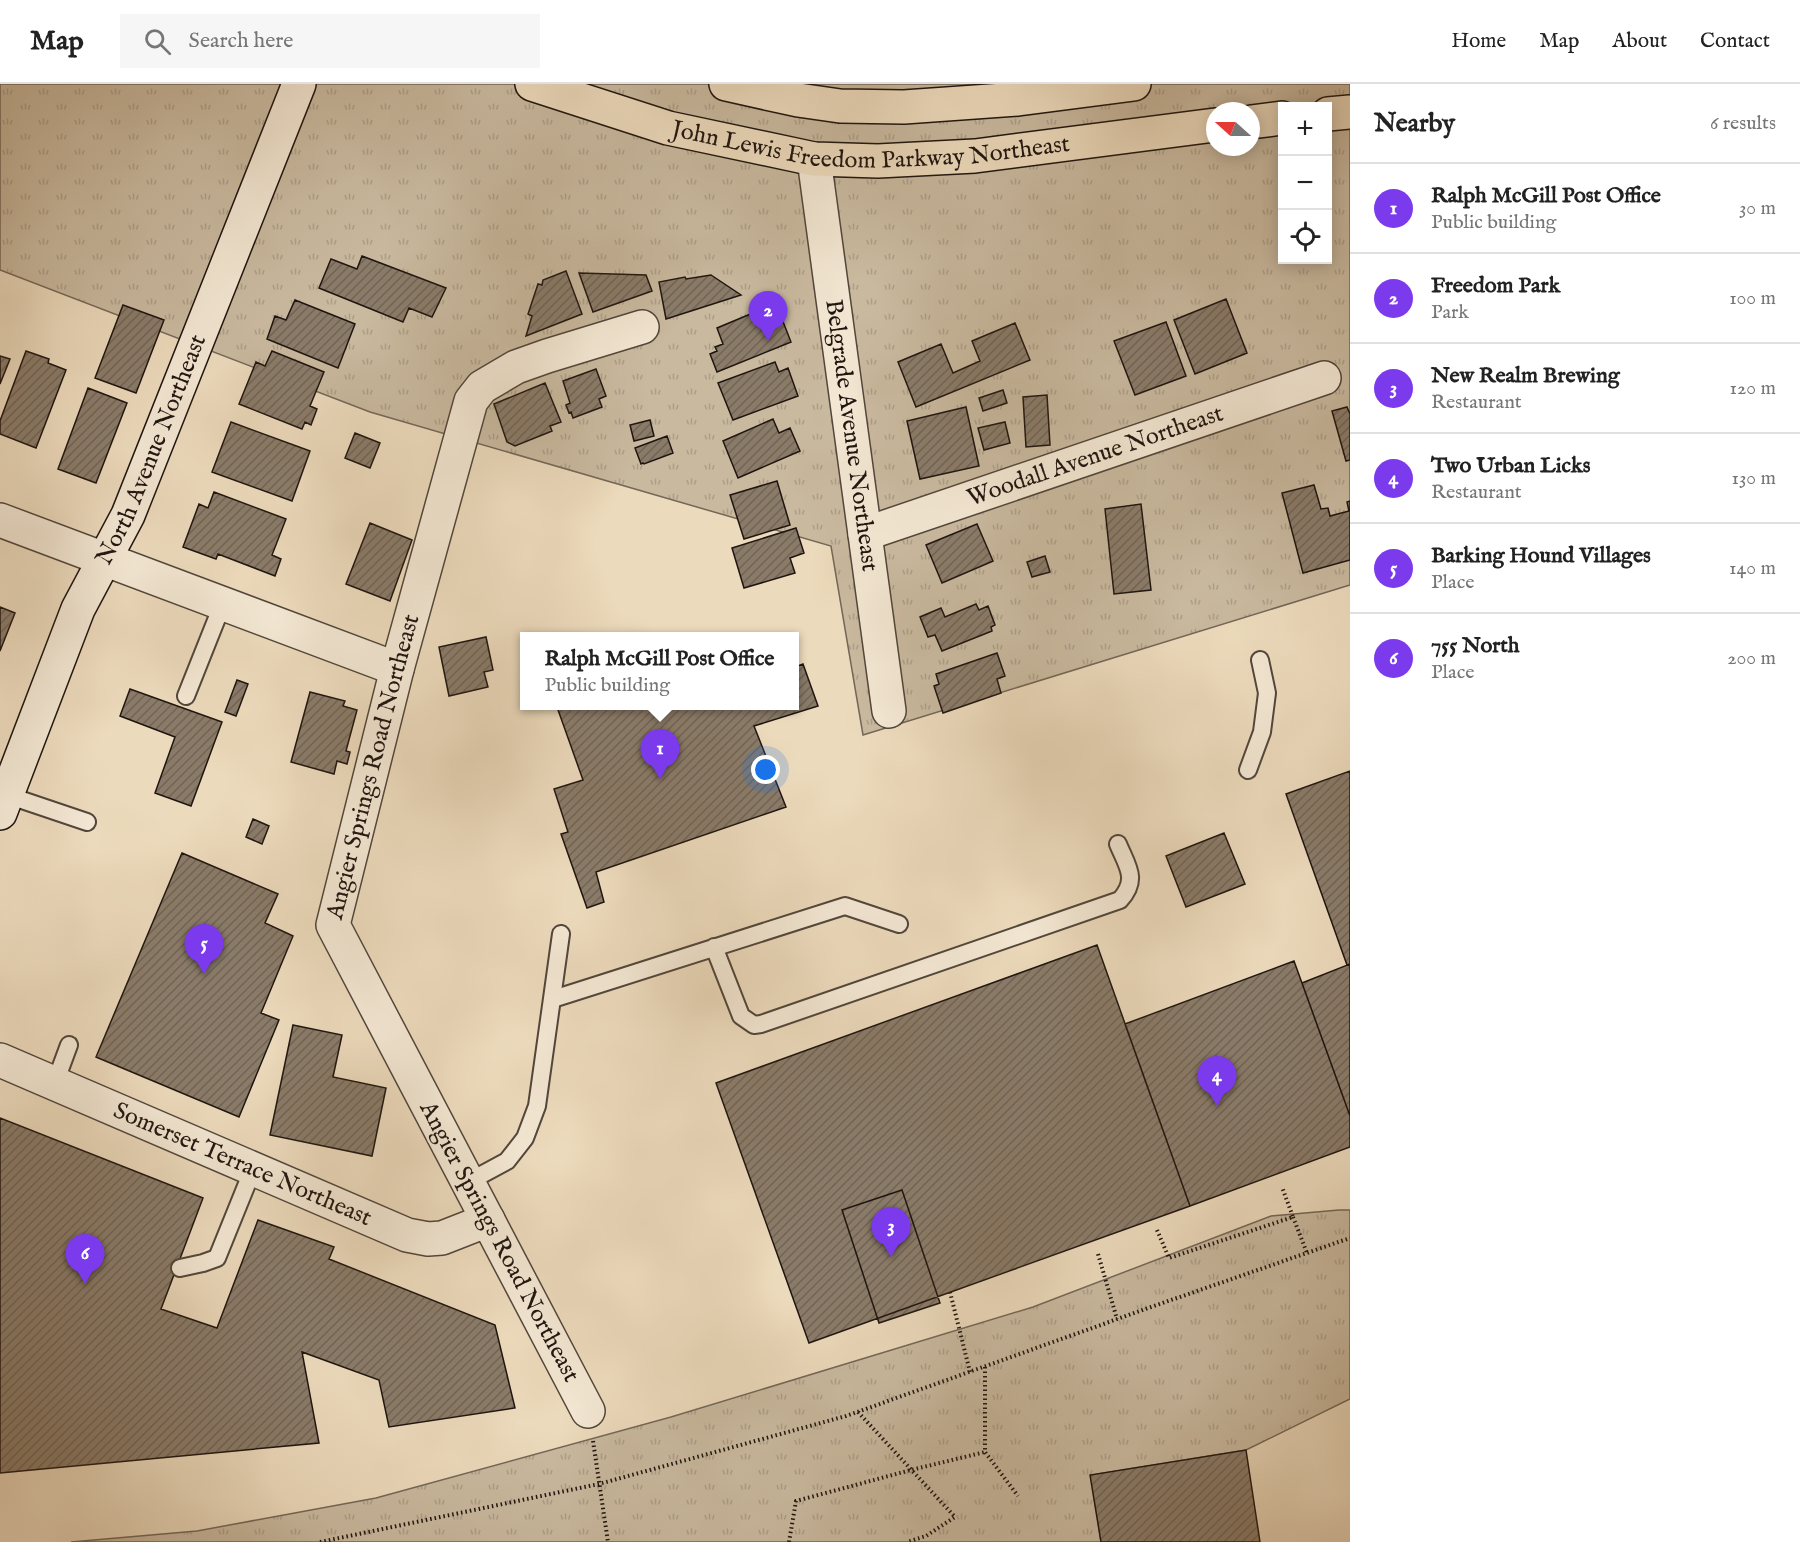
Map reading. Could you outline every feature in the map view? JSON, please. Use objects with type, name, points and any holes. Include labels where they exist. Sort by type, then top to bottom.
[{"type":"highway","name":"John Lewis Freedom Parkway Northeast","points":[[532,84],[668,129],[814,159],[878,161],[975,156],[1206,126]]},
{"type":"highway","name":"John Lewis Freedom Parkway Northeast","points":[[726,84],[798,100],[840,106],[904,107],[1018,99],[1134,84]]},
{"type":"highway","points":[[1332,114],[1350,112]]},
{"type":"highway","points":[[1260,121],[1278,119]]},
{"type":"street","name":"North Avenue Northeast","points":[[3,804],[78,609],[128,515],[299,84]]},
{"type":"street","name":"Belgrade Avenue Northeast","points":[[814,159],[888,711]]},
{"type":"street","name":"Angier Springs Road Northeast","points":[[588,1411],[333,925],[397,669],[471,401],[482,387],[516,367],[642,327]]},
{"type":"street","name":"Woodall Avenue Northeast","points":[[865,534],[1324,378]]},
{"type":"street","points":[[0,520],[397,669]]},
{"type":"street","name":"Somerset Terrace Northeast","points":[[0,1060],[407,1235],[428,1239],[442,1238],[488,1220]]},
{"type":"lane","points":[[186,696],[223,603]]},
{"type":"lane","points":[[1248,770],[1262,732],[1267,693],[1260,660]]},
{"type":"lane","points":[[3,804],[87,822]]},
{"type":"lane","points":[[714,947],[741,1016],[754,1025],[761,1024],[1120,900],[1129,890],[1132,878],[1118,843]]},
{"type":"lane","points":[[553,999],[845,906],[899,924]]},
{"type":"lane","points":[[468,1182],[507,1161],[525,1138],[537,1106],[561,934]]},
{"type":"lane","points":[[55,1083],[69,1045]]},
{"type":"lane","points":[[180,1268],[217,1258],[253,1168]]},
{"type":"path","points":[[1282,1187],[1307,1253]]},
{"type":"path","points":[[1157,1230],[1168,1258],[1293,1216]]},
{"type":"path","points":[[320,1542],[599,1484],[858,1412],[1350,1238]]},
{"type":"path","points":[[1098,1254],[1117,1319]]},
{"type":"path","points":[[950,1292],[970,1372]]},
{"type":"path","points":[[985,1366],[985,1452],[1018,1496]]},
{"type":"path","points":[[588,1411],[609,1542]]},
{"type":"path","points":[[858,1412],[955,1517],[926,1536],[907,1542]]},
{"type":"path","points":[[789,1542],[796,1501],[985,1452]]},
{"type":"green space","points":[[0,84],[1350,84],[1350,585],[863,735],[831,546],[370,412],[0,270]]},
{"type":"green space","points":[[1350,1210],[1350,1399],[1246,1450],[1091,1475],[1101,1542],[71,1542],[197,1531],[376,1498],[671,1417],[1033,1307],[1271,1216]]},
{"type":"building","points":[[362,256],[446,288],[432,317],[409,308],[403,322],[319,288],[331,259],[357,269]]},
{"type":"building","points":[[566,271],[582,314],[526,336],[532,316],[528,314],[538,284],[542,285],[543,280]]},
{"type":"building","points":[[579,273],[646,275],[652,291],[593,312]]},
{"type":"building","points":[[711,275],[741,295],[666,319],[659,282]]},
{"type":"building","points":[[1226,299],[1247,353],[1195,374],[1174,320]]},
{"type":"building","points":[[295,300],[355,324],[338,368],[267,339],[275,316],[286,320]]},
{"type":"building","points":[[123,305],[164,320],[136,393],[95,378]]},
{"type":"building","points":[[765,308],[772,323],[782,319],[791,342],[717,372],[710,354],[717,351],[715,347],[723,344],[717,328]]},
{"type":"building","points":[[1166,322],[1186,376],[1135,395],[1114,341]]},
{"type":"building","points":[[1015,323],[1030,360],[916,407],[898,362],[941,344],[953,373],[980,361],[972,341]]},
{"type":"building","points":[[26,351],[49,359],[48,363],[66,370],[36,448],[0,434],[0,421]]},
{"type":"building","points":[[272,351],[324,372],[310,406],[317,409],[311,425],[305,422],[302,429],[239,404],[256,362],[265,366]]},
{"type":"building","points":[[0,356],[10,359],[0,384]]},
{"type":"building","points":[[775,362],[779,372],[788,368],[798,396],[733,420],[718,383]]},
{"type":"building","points":[[596,369],[606,396],[599,399],[602,407],[573,418],[566,405],[570,403],[563,381]]},
{"type":"building","points":[[545,383],[561,422],[550,426],[552,431],[515,446],[507,442],[494,404]]},
{"type":"building","points":[[88,388],[127,403],[96,483],[58,469]]},
{"type":"building","points":[[1003,390],[1007,403],[983,411],[979,398]]},
{"type":"building","points":[[1047,395],[1050,445],[1026,447],[1023,397]]},
{"type":"building","points":[[966,407],[979,466],[920,479],[907,421]]},
{"type":"building","points":[[1347,407],[1350,414],[1350,460],[1346,461],[1332,411]]},
{"type":"building","points":[[773,419],[779,433],[790,428],[800,451],[738,478],[723,441]]},
{"type":"building","points":[[650,420],[654,436],[634,441],[630,425]]},
{"type":"building","points":[[231,422],[310,451],[292,501],[212,472]]},
{"type":"building","points":[[1005,422],[1010,443],[984,450],[978,428]]},
{"type":"building","points":[[355,433],[380,443],[370,468],[345,458]]},
{"type":"building","points":[[667,436],[673,453],[641,464],[635,448]]},
{"type":"building","points":[[777,481],[790,525],[744,539],[730,495]]},
{"type":"building","points":[[1314,485],[1321,509],[1328,508],[1330,516],[1349,511],[1347,502],[1350,501],[1350,560],[1303,573],[1282,493]]},
{"type":"building","points":[[214,492],[286,519],[272,555],[281,559],[275,576],[218,554],[216,559],[183,547],[199,504],[208,508]]},
{"type":"building","points":[[1141,504],[1151,590],[1114,594],[1105,509]]},
{"type":"building","points":[[370,523],[412,540],[390,601],[346,584]]},
{"type":"building","points":[[977,524],[993,561],[942,583],[926,545]]},
{"type":"building","points":[[796,528],[804,553],[790,558],[795,573],[744,588],[732,548]]},
{"type":"building","points":[[1045,556],[1050,572],[1032,577],[1027,562]]},
{"type":"building","points":[[976,604],[979,610],[988,606],[995,625],[991,627],[992,631],[942,651],[935,635],[928,637],[920,617],[941,608],[945,617]]},
{"type":"building","points":[[0,607],[15,613],[0,651]]},
{"type":"building","points":[[486,637],[493,670],[484,672],[488,687],[449,696],[439,647]]},
{"type":"building","points":[[997,653],[1005,676],[997,679],[1001,693],[943,713],[934,686],[939,684],[936,674]]},
{"type":"building","points":[[803,664],[818,706],[754,726],[786,807],[596,872],[604,902],[587,908],[561,834],[568,832],[554,789],[583,780],[558,710],[799,710],[799,666]]},
{"type":"building","points":[[237,680],[248,684],[236,716],[225,712]]},
{"type":"building","points":[[130,689],[222,722],[191,806],[155,793],[175,737],[120,716]]},
{"type":"building","points":[[310,692],[345,701],[343,706],[357,710],[346,751],[350,752],[347,764],[337,761],[334,774],[291,762]]},
{"type":"building","points":[[1350,771],[1350,964],[1347,965],[1286,794]]},
{"type":"building","points":[[253,819],[269,826],[262,844],[246,837]]},
{"type":"building","points":[[1224,833],[1245,884],[1186,907],[1166,856]]},
{"type":"building","points":[[182,853],[278,894],[265,923],[293,936],[261,1013],[279,1020],[239,1117],[96,1057]]},
{"type":"building","points":[[1097,945],[1190,1206],[809,1343],[716,1083]]},
{"type":"building","points":[[1294,961],[1350,1116],[1350,1147],[1190,1206],[1125,1024]]},
{"type":"building","points":[[1350,964],[1350,1116],[1302,983]]},
{"type":"building","points":[[293,1025],[342,1035],[333,1077],[386,1088],[372,1156],[270,1135]]},
{"type":"building","points":[[0,1118],[203,1198],[161,1309],[217,1328],[258,1220],[334,1247],[329,1259],[495,1325],[515,1408],[389,1427],[379,1380],[302,1352],[319,1443],[0,1473]]},
{"type":"building","points":[[902,1190],[940,1303],[879,1323],[842,1210]]},
{"type":"building","points":[[1246,1450],[1260,1542],[1101,1542],[1090,1475]]},
{"type":"place","name":"Freedom Park","points":[[768,341]]},
{"type":"place","name":"Ralph McGill Post Office","points":[[660,779]]},
{"type":"place","name":"Barking Hound Villages","points":[[204,974]]},
{"type":"place","name":"Two Urban Licks","points":[[1217,1106]]},
{"type":"place","name":"New Realm Brewing","points":[[891,1257]]},
{"type":"place","name":"755 North","points":[[85,1284]]}]
